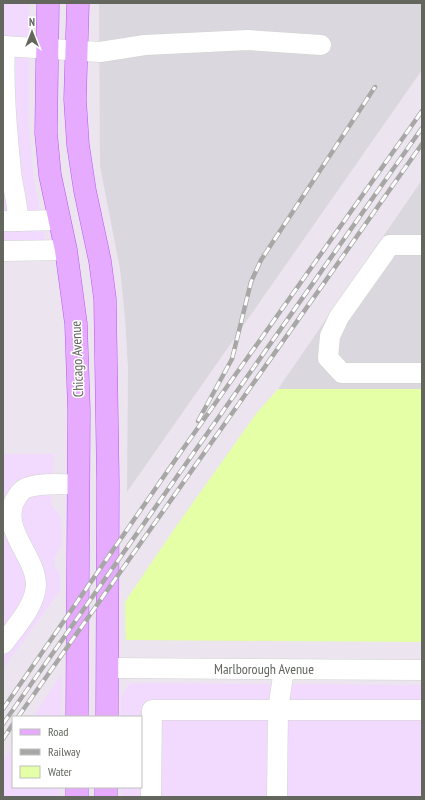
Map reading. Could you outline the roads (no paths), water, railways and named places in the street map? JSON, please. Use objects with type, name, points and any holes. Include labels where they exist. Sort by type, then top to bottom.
[{"type":"main road","name":"Chicago Avenue","points":[[78,3],[75,100],[78,145],[100,260],[104,299],[108,484],[107,716]]},
{"type":"main road","name":"Chicago Avenue","points":[[46,8],[46,133],[50,175],[66,250],[76,324],[78,484],[77,716]]},
{"type":"main road","points":[[78,484],[108,484]]},
{"type":"main road","points":[[93,716],[94,676],[107,668]]},
{"type":"street","points":[[10,221],[18,208],[12,175],[5,105],[4,46],[76,49],[100,52],[145,45],[248,40],[321,45]]},
{"type":"street","points":[[10,221],[59,220]]},
{"type":"street","points":[[422,245],[390,245],[339,317],[330,336],[328,358],[342,373],[422,373]]},
{"type":"street","points":[[3,251],[66,250]]},
{"type":"street","points":[[3,644],[32,603],[36,586],[34,570],[7,514],[12,508],[16,497],[25,488],[78,484]]},
{"type":"street","name":"Marlborough Avenue","points":[[107,668],[422,670]]},
{"type":"street","points":[[277,797],[278,710],[284,668]]},
{"type":"street","points":[[151,797],[152,710],[422,710]]},
{"type":"water","points":[[278,389],[422,389],[422,642],[126,640],[125,602],[175,528],[256,414]]},
{"type":"railway","points":[[198,421],[232,359],[251,282],[261,260],[375,87]]},
{"type":"railway","points":[[3,709],[178,456],[422,111]]},
{"type":"railway","points":[[3,724],[422,128]]},
{"type":"railway","points":[[19,716],[422,144]]},
{"type":"railway","points":[[3,739],[12,726]]}]
